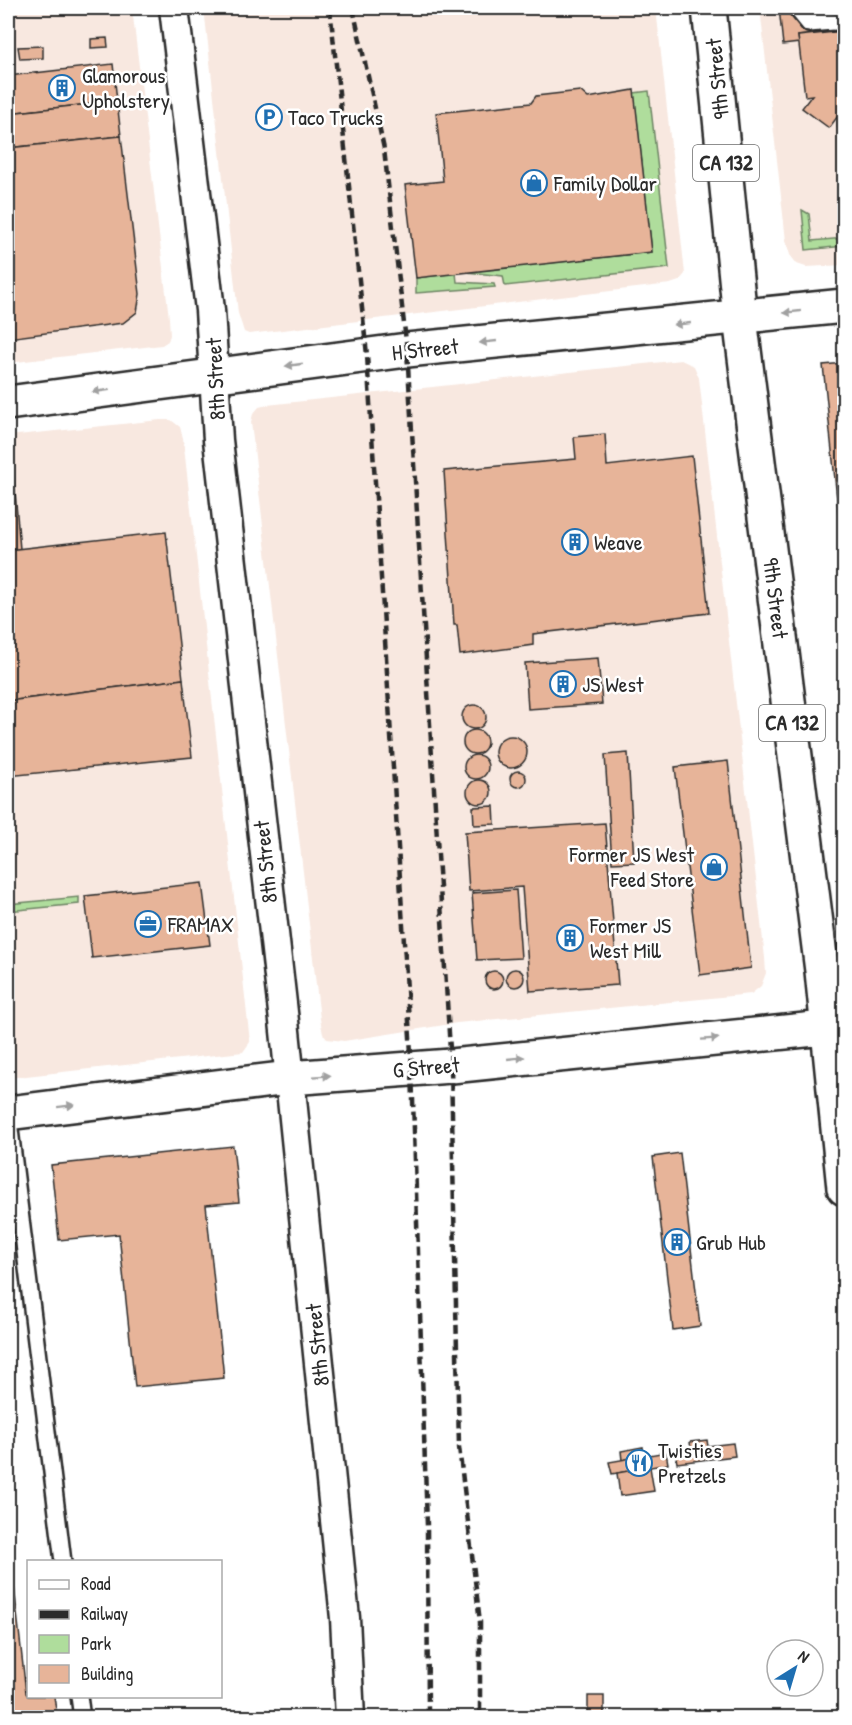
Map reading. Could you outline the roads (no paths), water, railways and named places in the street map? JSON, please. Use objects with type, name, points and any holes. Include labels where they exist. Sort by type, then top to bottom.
[{"type":"main road","name":"9th Street","points":[[709,8],[740,318],[837,1027],[844,1188]]},
{"type":"main road","name":"H Street","points":[[8,403],[407,350],[844,306]]},
{"type":"main road","name":"G Street","points":[[8,1113],[289,1078],[422,1068],[837,1027]]},
{"type":"street","name":"8th Street","points":[[174,8],[210,310],[218,440],[289,1078],[345,1618],[350,1718]]},
{"type":"lane","points":[[796,8],[809,24],[840,16]]},
{"type":"lane","points":[[813,8],[825,19],[840,16]]},
{"type":"lane","points":[[8,1113],[63,1560]]},
{"type":"lane","points":[[79,1698],[82,1718]]},
{"type":"railway","points":[[330,8],[367,355],[412,1069],[427,1526],[428,1718]]},
{"type":"railway","points":[[353,8],[384,149],[407,350],[451,1066],[459,1447],[480,1622],[480,1718]]},
{"type":"place","name":"Glamorous Upholstery","points":[[62,88]]},
{"type":"place","name":"Taco Trucks","points":[[269,117]]},
{"type":"place","name":"Family Dollar","points":[[534,183]]},
{"type":"place","name":"Weave","points":[[575,542]]},
{"type":"place","name":"JS West","points":[[563,684]]},
{"type":"place","name":"Former JS West Feed Store","points":[[714,867]]},
{"type":"place","name":"FRAMAX","points":[[148,924]]},
{"type":"place","name":"Former JS West Mill","points":[[570,938]]},
{"type":"place","name":"Grub Hub","points":[[677,1242]]},
{"type":"place","name":"Twisties Pretzels","points":[[639,1463]]}]
